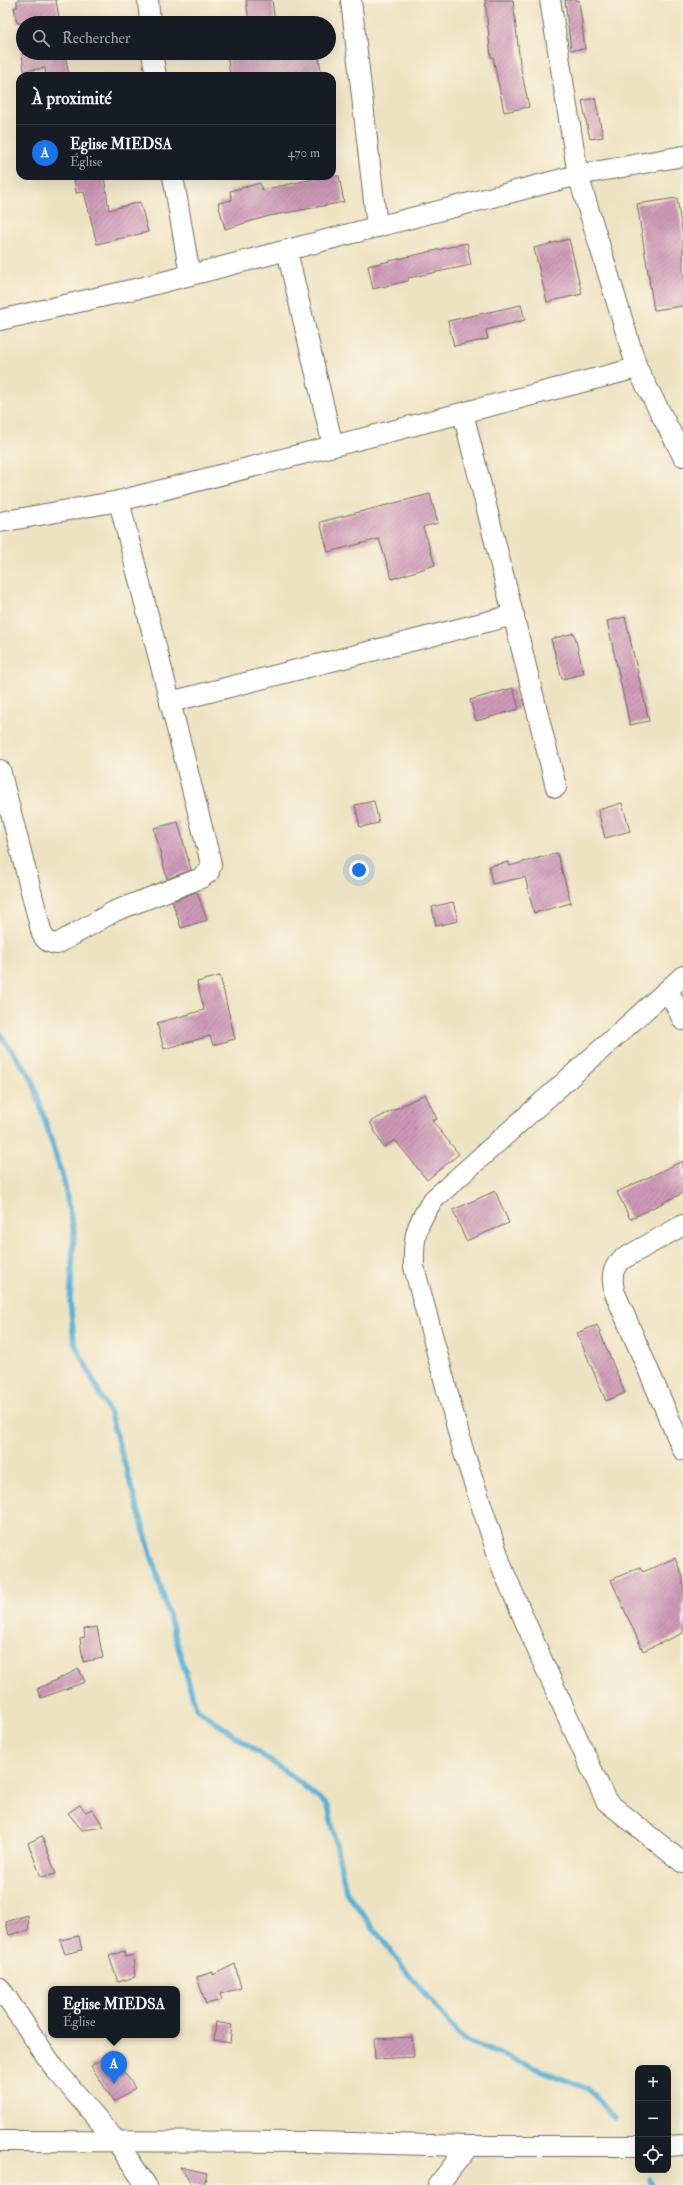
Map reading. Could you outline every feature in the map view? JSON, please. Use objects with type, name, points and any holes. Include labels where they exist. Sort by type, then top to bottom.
[{"type":"street","points":[[148,0],[149,16]]},
{"type":"street","points":[[351,0],[377,227]]},
{"type":"street","points":[[550,0],[578,175],[638,368],[683,456]]},
{"type":"street","points":[[153,60],[155,72]]},
{"type":"street","points":[[0,320],[190,276],[578,175],[683,156]]},
{"type":"street","points":[[174,180],[190,276]]},
{"type":"street","points":[[287,251],[333,446]]},
{"type":"street","points":[[0,522],[119,501],[638,368]]},
{"type":"street","points":[[463,413],[556,787]]},
{"type":"street","points":[[0,770],[42,934],[45,940],[50,943],[57,944],[115,911],[201,878],[209,872],[211,864],[209,855],[119,501]]},
{"type":"street","points":[[170,702],[514,616]]},
{"type":"street","points":[[683,976],[433,1200],[420,1218],[413,1242],[414,1267],[463,1450],[503,1570],[541,1658],[606,1801],[683,1863]]},
{"type":"street","points":[[668,990],[683,1020]]},
{"type":"street","points":[[683,1225],[621,1260],[614,1267],[612,1278],[614,1291],[683,1450]]},
{"type":"street","points":[[0,1988],[55,2069],[117,2142],[146,2185]]},
{"type":"street","points":[[0,2141],[313,2142],[469,2146],[635,2146]]},
{"type":"street","points":[[671,2146],[683,2145]]},
{"type":"street","points":[[438,2185],[469,2146]]},
{"type":"building","points":[[17,0],[56,0],[59,16],[16,16],[16,18],[14,7],[17,7]]},
{"type":"building","points":[[246,0],[272,0],[274,16],[248,16]]},
{"type":"building","points":[[485,0],[513,0],[520,64],[529,107],[504,112],[493,57],[491,57]]},
{"type":"building","points":[[565,0],[579,0],[585,49],[571,50]]},
{"type":"building","points":[[23,60],[66,60],[68,72],[46,72],[45,68],[24,71]]},
{"type":"building","points":[[228,60],[319,60],[321,72],[229,72]]},
{"type":"building","points":[[595,98],[603,137],[590,139],[582,101]]},
{"type":"building","points":[[336,176],[339,176],[344,202],[269,216],[225,229],[218,203],[232,200],[230,191],[260,183],[262,190],[309,180],[336,180]]},
{"type":"building","points":[[74,180],[105,180],[109,210],[140,202],[148,232],[97,244],[84,192],[76,193]]},
{"type":"building","points":[[677,198],[683,237],[683,306],[654,310],[637,204]]},
{"type":"building","points":[[569,239],[582,294],[547,302],[534,248]]},
{"type":"building","points":[[467,243],[471,265],[408,278],[408,281],[373,289],[368,266]]},
{"type":"building","points":[[521,305],[525,320],[486,330],[488,339],[454,346],[448,321]]},
{"type":"building","points":[[430,494],[438,523],[423,527],[435,565],[392,579],[379,539],[328,552],[320,522]]},
{"type":"building","points":[[625,617],[649,721],[630,725],[607,621]]},
{"type":"building","points":[[574,633],[584,674],[562,679],[551,639]]},
{"type":"building","points":[[513,688],[519,709],[476,721],[470,700]]},
{"type":"building","points":[[374,801],[379,823],[360,827],[355,805]]},
{"type":"building","points":[[622,803],[630,831],[605,838],[598,810]]},
{"type":"building","points":[[178,822],[191,870],[167,879],[154,828]]},
{"type":"building","points":[[557,853],[571,903],[534,913],[525,877],[492,884],[489,866],[509,862],[509,866]]},
{"type":"building","points":[[197,892],[207,920],[181,928],[172,901]]},
{"type":"building","points":[[453,902],[458,921],[436,926],[432,907]]},
{"type":"building","points":[[220,976],[235,1039],[213,1045],[210,1036],[164,1049],[157,1023],[204,1010],[197,982]]},
{"type":"building","points":[[425,1094],[437,1119],[432,1121],[459,1154],[427,1180],[395,1140],[383,1147],[370,1122]]},
{"type":"building","points":[[683,1161],[683,1193],[630,1219],[617,1192]]},
{"type":"building","points":[[495,1191],[509,1223],[466,1241],[453,1210]]},
{"type":"building","points":[[597,1325],[625,1393],[606,1401],[577,1333]]},
{"type":"building","points":[[675,1558],[683,1577],[683,1633],[643,1651],[611,1580],[640,1567],[643,1572]]},
{"type":"building","points":[[97,1627],[103,1658],[83,1662],[80,1638],[85,1637],[84,1629]]},
{"type":"building","points":[[79,1669],[85,1682],[41,1698],[37,1689]]},
{"type":"building","points":[[80,1805],[86,1812],[92,1809],[104,1827],[82,1830],[68,1813]]},
{"type":"building","points":[[42,1836],[56,1874],[41,1877],[28,1843]]},
{"type":"building","points":[[28,1915],[29,1930],[9,1935],[6,1922]]},
{"type":"building","points":[[79,1936],[82,1950],[65,1954],[60,1940]]},
{"type":"building","points":[[124,1951],[125,1957],[133,1955],[135,1977],[118,1982],[109,1956]]},
{"type":"building","points":[[235,1964],[241,1988],[220,1994],[222,2000],[206,2004],[197,1977],[213,1972],[213,1975]]},
{"type":"building","points":[[216,2022],[232,2025],[230,2043],[214,2040]]},
{"type":"building","points":[[412,2037],[414,2057],[375,2059],[374,2039]]},
{"type":"building","points":[[112,2052],[135,2088],[114,2102],[91,2066]]},
{"type":"building","points":[[180,2167],[207,2173],[204,2185],[193,2185]]},
{"type":"waterway","points":[[0,1034],[32,1079],[64,1182],[74,1233],[70,1300],[74,1342],[110,1414],[196,1708],[297,1780],[328,1806],[346,1892],[409,1975],[464,2040],[588,2089],[615,2118]]},
{"type":"waterway","points":[[650,2180],[652,2185]]},
{"type":"place","name":"Eglise MIEDSA","points":[[114,2084]]}]
